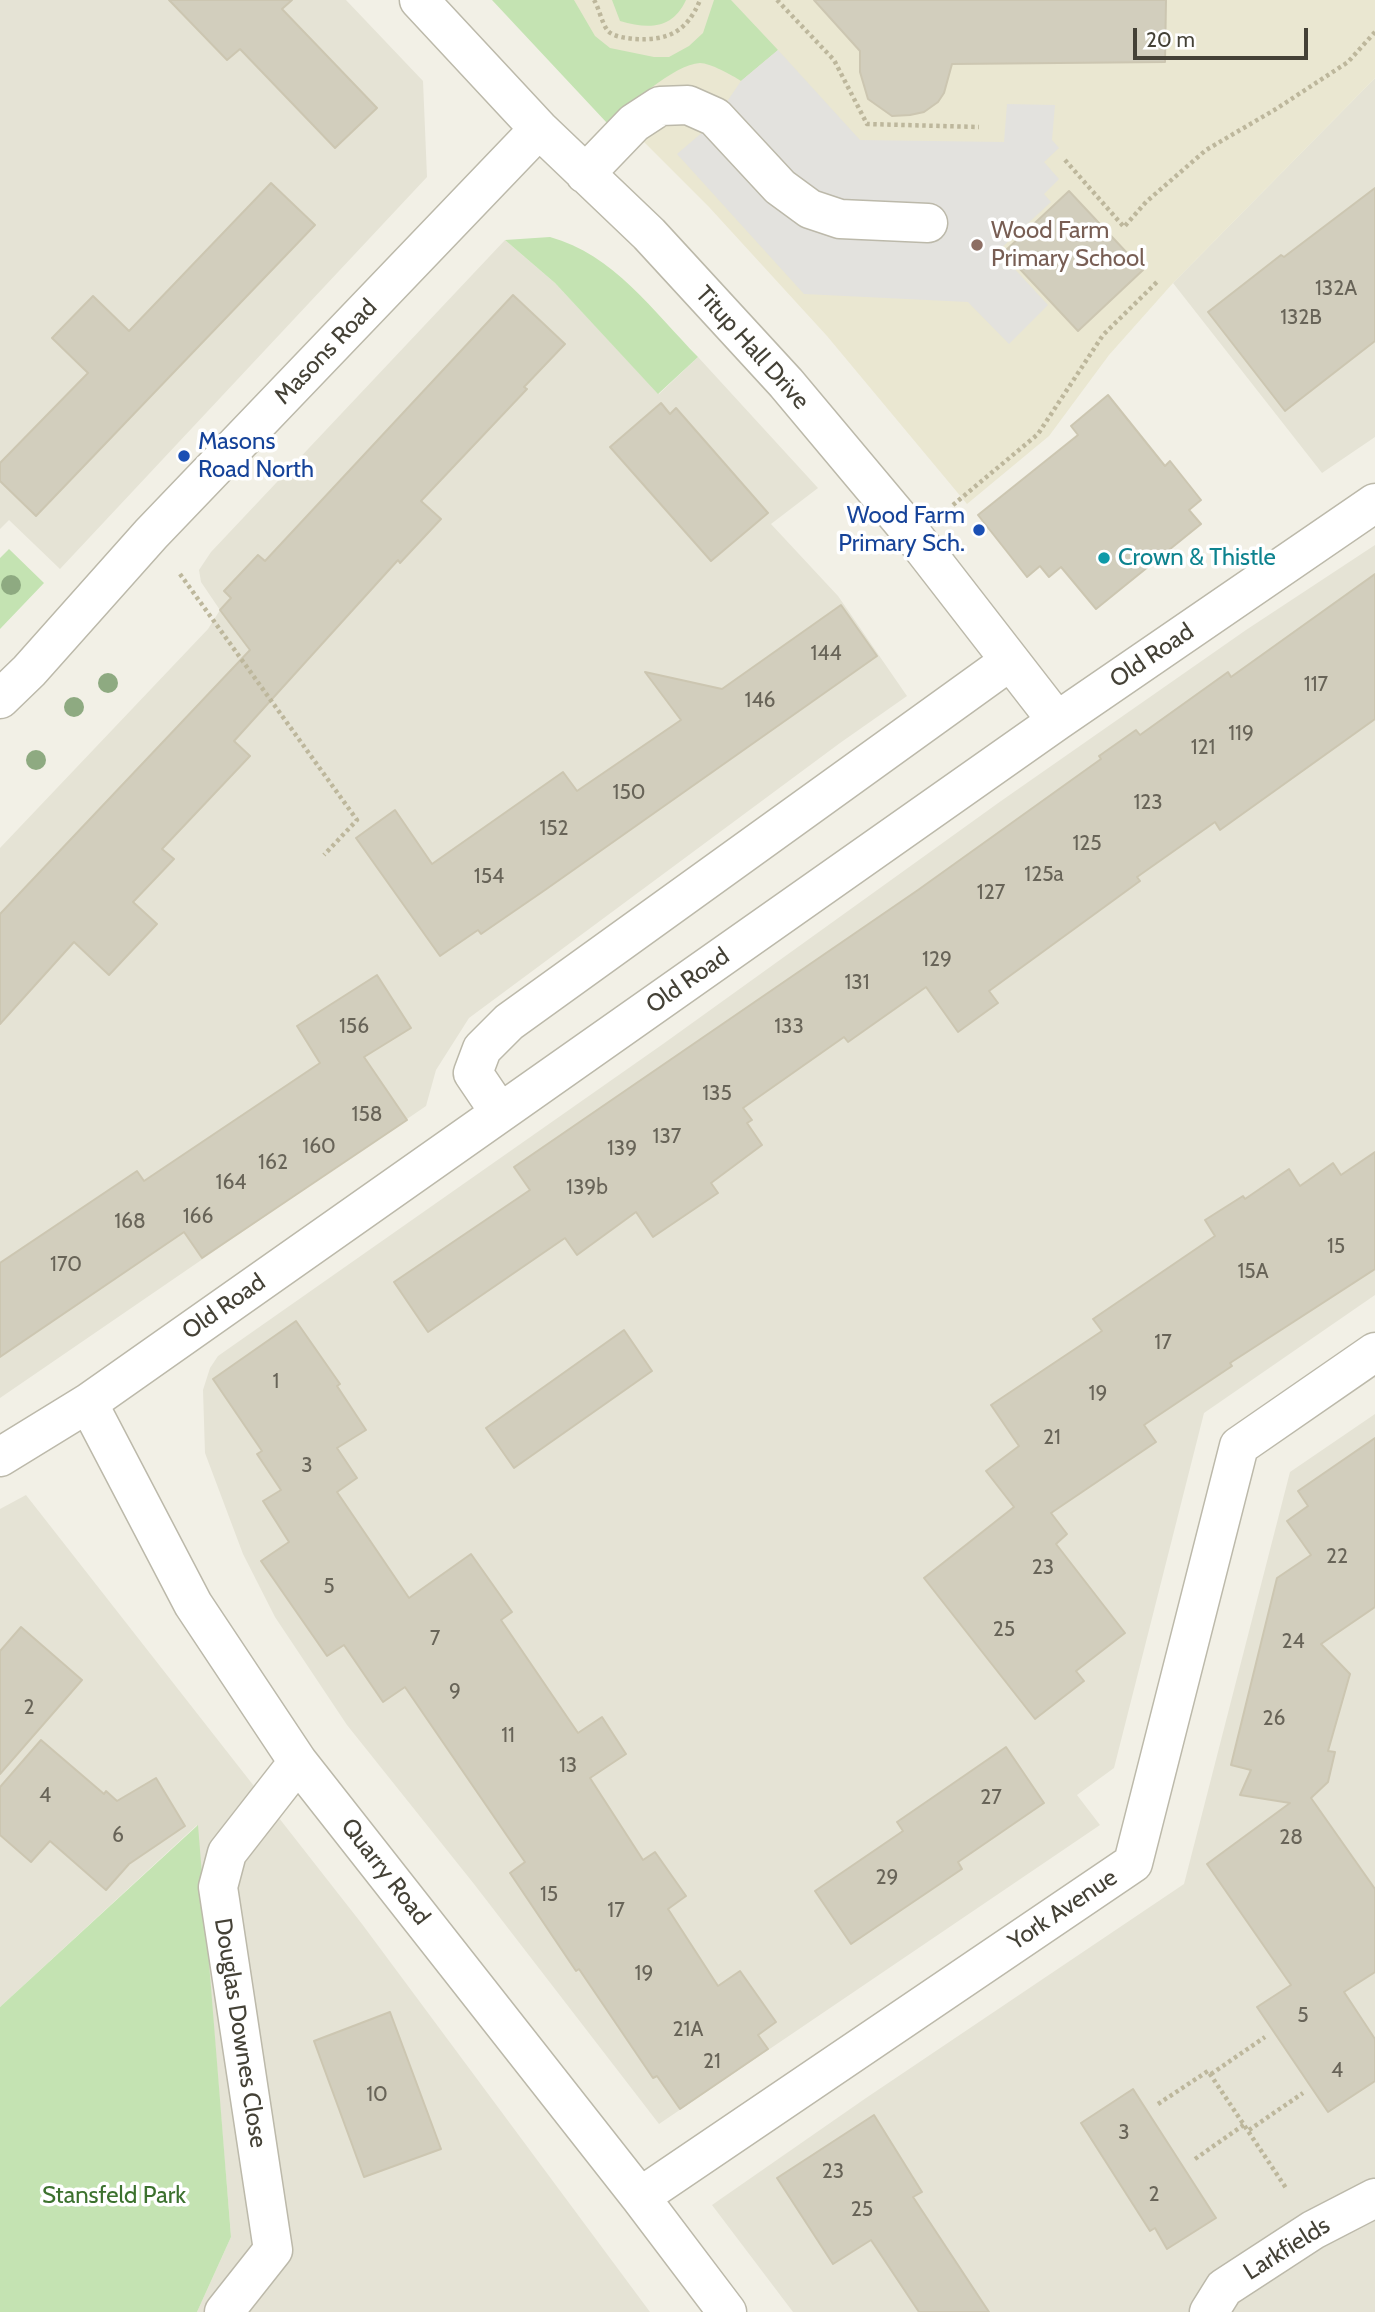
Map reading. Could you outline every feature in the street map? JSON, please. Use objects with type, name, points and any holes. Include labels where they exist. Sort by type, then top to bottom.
[{"type":"street","name":"Titup Hall Drive","points":[[419,0],[540,129],[649,234],[786,383],[905,525],[1057,721]]},
{"type":"street","points":[[585,174],[635,123],[660,106],[688,104],[715,117],[780,187],[810,209],[840,219],[928,223]]},
{"type":"street","name":"Masons Road","points":[[0,699],[29,671],[151,534],[540,129]]},
{"type":"street","name":"Old Road","points":[[0,1458],[88,1403],[1057,721],[1375,503]]},
{"type":"street","points":[[500,1114],[473,1073],[482,1049],[509,1022],[1010,661]]},
{"type":"street","name":"York Avenue","points":[[640,2197],[1133,1863],[1239,1446],[1375,1352]]},
{"type":"street","name":"Quarry Road","points":[[88,1403],[193,1604],[298,1762],[640,2197],[727,2312]]},
{"type":"street","name":"Douglas Downes Close","points":[[224,2312],[273,2250],[218,1887],[227,1853],[298,1762]]},
{"type":"street","name":"Larkfields","points":[[1209,2312],[1224,2288],[1313,2230],[1375,2197]]},
{"type":"path","points":[[594,0],[608,31],[621,38],[644,39],[663,38],[679,31],[693,17],[700,0]]},
{"type":"path","points":[[777,0],[834,60],[867,124],[979,127]]},
{"type":"path","points":[[1065,160],[1124,227],[1146,202],[1206,150],[1348,62],[1375,32]]},
{"type":"path","points":[[948,509],[1038,434],[1103,335],[1158,280]]},
{"type":"path","points":[[151,534],[357,820],[324,855]]},
{"type":"path","points":[[1211,2074],[1265,2037]]},
{"type":"path","points":[[1158,2104],[1208,2071],[1313,2230]]},
{"type":"path","points":[[1249,2130],[1303,2093]]},
{"type":"path","points":[[1195,2159],[1245,2124]]},
{"type":"shaded area","points":[[0,0],[346,0],[423,81],[427,177],[60,569],[9,520],[0,529]]},
{"type":"shaded area","name":"Wood Farm Primary School","points":[[502,0],[1375,0],[1375,78],[1173,283],[1109,355],[1049,436],[967,504],[827,336],[709,207]]},
{"type":"shaded area","points":[[778,50],[860,140],[1004,142],[1007,104],[1055,105],[1052,140],[1059,148],[1044,162],[1059,179],[1044,194],[1051,202],[998,251],[1048,305],[1009,344],[968,302],[804,294],[677,154],[711,125],[741,81]]},
{"type":"shaded area","points":[[1375,78],[1375,437],[1322,473],[1173,283]]},
{"type":"shaded area","points":[[505,240],[555,283],[659,394],[698,357],[818,488],[771,524],[838,596],[907,696],[469,1018],[436,1070],[426,1106],[0,1398],[0,848],[208,629],[220,610],[201,582],[199,570],[211,552]]},
{"type":"shaded area","points":[[1375,545],[1375,1295],[1204,1413],[1114,1768],[1077,1795],[1100,1825],[659,2124],[474,1884],[347,1725],[275,1617],[243,1554],[205,1453],[203,1390],[210,1368],[218,1356],[663,1044],[1001,801],[1246,630]]},
{"type":"shaded area","points":[[1375,1414],[1375,2312],[793,2312],[712,2205],[1184,1884],[1290,1472]]},
{"type":"shaded area","points":[[26,1495],[362,1924],[650,2312],[197,2312],[231,2237],[197,1825],[0,2007],[0,1509]]},
{"type":"green space","points":[[492,0],[574,0],[595,36],[610,48],[654,57],[669,57],[689,46],[703,33],[714,0],[731,0],[778,50],[741,81],[709,65],[689,65],[665,78],[607,123]]},
{"type":"green space","points":[[612,0],[686,0],[674,17],[658,25],[649,26],[620,21]]},
{"type":"green space","points":[[550,237],[573,245],[613,271],[631,286],[698,357],[658,394],[555,283],[505,240]]},
{"type":"green space","points":[[9,549],[44,583],[0,629],[0,558]]},
{"type":"green space","name":"Stansfeld Park","points":[[198,1825],[231,2237],[197,2312],[0,2312],[0,2007]]},
{"type":"building","points":[[169,0],[292,0],[282,9],[377,108],[335,148],[240,49],[227,60]]},
{"type":"building","points":[[814,0],[1166,0],[1165,62],[952,64],[944,93],[938,102],[924,112],[892,116],[868,99],[860,72],[860,51]]},
{"type":"building","points":[[271,183],[315,225],[36,516],[0,481],[0,463],[88,373],[52,338],[93,296],[129,331]]},
{"type":"building","points":[[1375,188],[1375,341],[1285,411],[1208,312],[1281,255],[1284,257]]},
{"type":"building","points":[[1069,191],[1143,270],[1078,331],[1004,252]]},
{"type":"building","points":[[513,295],[565,344],[524,387],[527,389],[421,501],[441,519],[400,563],[398,560],[234,741],[250,756],[162,849],[174,859],[133,902],[157,924],[109,975],[74,942],[0,1024],[0,914],[250,650],[220,610],[231,598],[224,591],[258,555],[265,561]]},
{"type":"building","points":[[1108,395],[1165,466],[1170,461],[1201,500],[1189,510],[1201,524],[1096,609],[1061,567],[1049,577],[1040,566],[1027,577],[978,515],[1078,435],[1071,426]]},
{"type":"building","points":[[661,403],[670,414],[676,408],[768,513],[711,561],[610,447]]},
{"type":"building","points":[[1375,574],[1375,719],[1220,830],[1215,822],[1137,877],[1140,881],[989,991],[998,1003],[958,1032],[926,987],[848,1042],[844,1037],[743,1108],[752,1120],[747,1123],[762,1145],[711,1183],[718,1193],[653,1237],[636,1212],[577,1255],[565,1238],[428,1332],[394,1282],[530,1190],[514,1167],[918,890],[1101,759],[1099,756],[1136,730],[1140,735],[1228,672],[1231,677]]},
{"type":"building","points":[[841,605],[877,656],[481,934],[478,930],[440,956],[356,838],[395,810],[432,864],[563,772],[577,791],[681,720],[645,672],[722,689]]},
{"type":"building","points":[[377,975],[411,1028],[364,1057],[407,1120],[202,1258],[184,1232],[0,1357],[0,1263],[137,1171],[144,1181],[320,1063],[297,1026]]},
{"type":"building","points":[[1375,1152],[1375,1269],[1230,1363],[1232,1366],[1144,1425],[1156,1442],[1051,1513],[1067,1534],[1056,1544],[1125,1633],[1076,1671],[1084,1681],[1035,1719],[924,1578],[1014,1507],[986,1471],[1019,1446],[991,1405],[1102,1331],[1093,1319],[1215,1236],[1205,1220],[1243,1196],[1245,1199],[1289,1169],[1300,1186],[1333,1163],[1341,1175]]},
{"type":"building","points":[[296,1321],[340,1384],[337,1386],[366,1430],[337,1448],[357,1478],[337,1492],[409,1598],[471,1554],[512,1612],[501,1620],[578,1733],[602,1717],[626,1754],[590,1778],[643,1860],[655,1852],[686,1896],[668,1909],[718,1986],[740,1971],[776,2022],[758,2035],[768,2049],[680,2109],[657,2076],[653,2078],[510,1873],[525,1862],[405,1687],[383,1702],[344,1645],[327,1656],[261,1561],[289,1542],[263,1501],[281,1490],[257,1454],[262,1451],[213,1379]]},
{"type":"building","points":[[624,1330],[652,1371],[514,1468],[486,1428]]},
{"type":"building","points":[[1375,1438],[1375,1607],[1321,1644],[1350,1674],[1328,1751],[1335,1752],[1328,1782],[1311,1798],[1375,1889],[1375,1972],[1344,1992],[1375,2039],[1375,2081],[1328,2112],[1257,2007],[1291,1985],[1207,1864],[1290,1803],[1240,1795],[1251,1770],[1231,1765],[1277,1578],[1311,1555],[1287,1521],[1308,1506],[1298,1491]]},
{"type":"building","points":[[21,1627],[82,1680],[0,1774],[0,1651]]},
{"type":"building","points":[[41,1740],[104,1794],[106,1791],[117,1801],[156,1778],[185,1826],[129,1864],[106,1890],[50,1841],[31,1862],[0,1835],[0,1787]]},
{"type":"building","points":[[1006,1747],[1044,1803],[958,1862],[962,1869],[851,1944],[815,1891],[903,1831],[897,1822]]},
{"type":"building","points":[[390,2012],[441,2149],[364,2177],[314,2041]]},
{"type":"building","points":[[1133,2089],[1216,2218],[1167,2249],[1155,2228],[1150,2231],[1081,2123]]},
{"type":"building","points":[[874,2115],[922,2192],[913,2197],[989,2312],[919,2312],[871,2240],[833,2264],[777,2178]]},
{"type":"place","name":"Wood Farm Primary School","points":[[977,245]]},
{"type":"place","name":"Masons Road North","points":[[184,456]]},
{"type":"place","name":"Wood Farm Primary Sch.","points":[[979,530]]},
{"type":"place","name":"Crown & Thistle","points":[[1104,558]]}]
